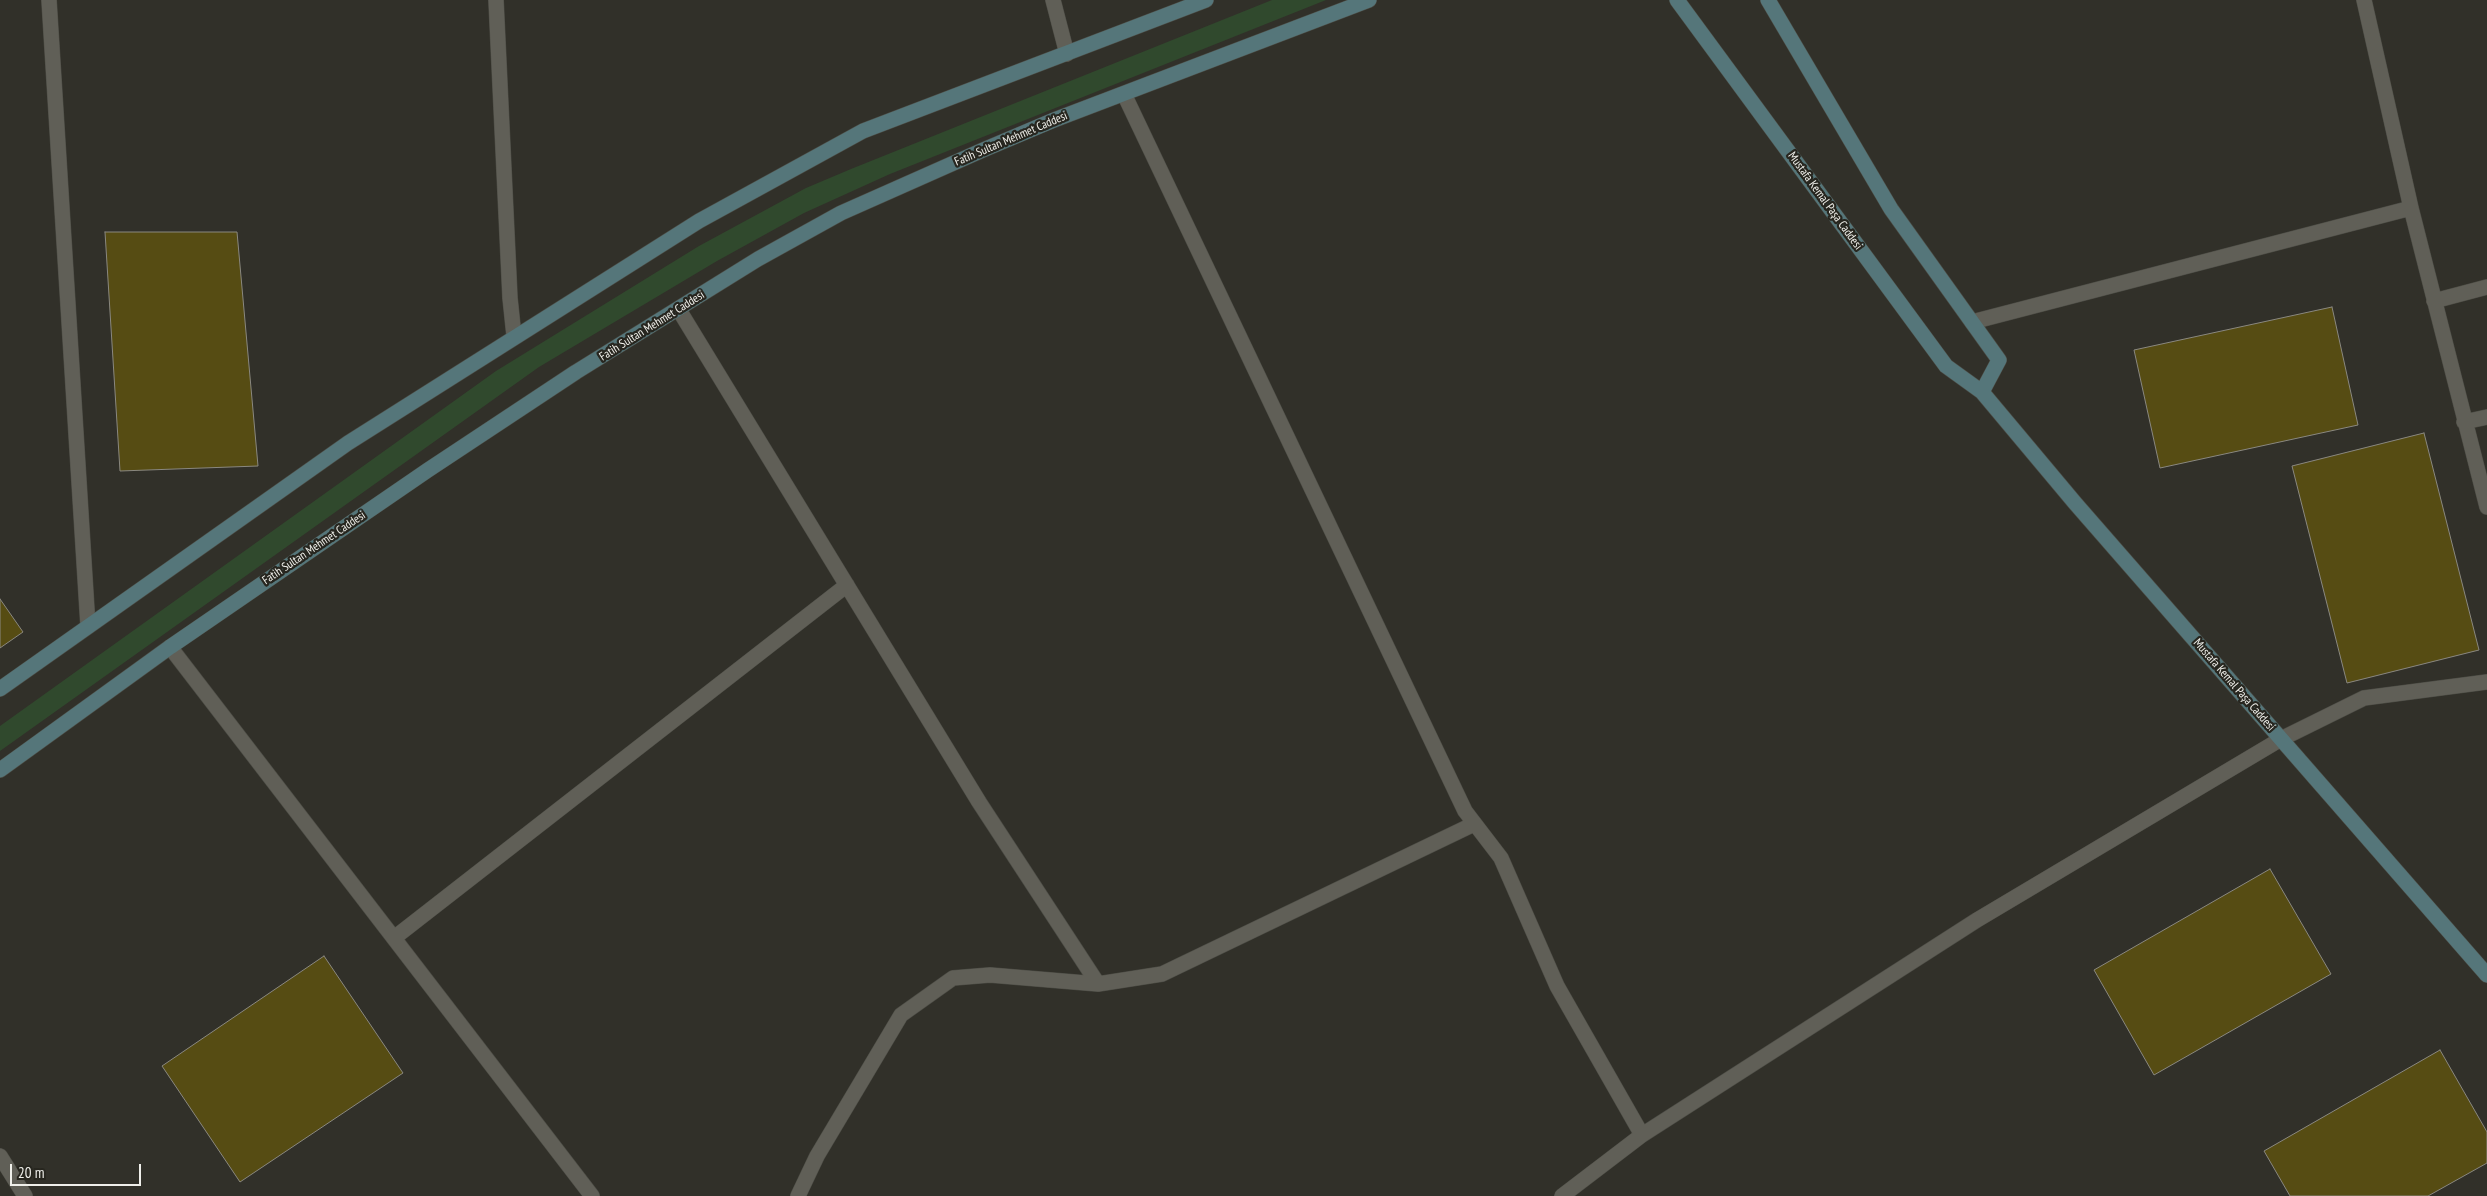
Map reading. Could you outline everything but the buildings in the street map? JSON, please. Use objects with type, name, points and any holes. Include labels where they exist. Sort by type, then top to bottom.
[{"type":"main road","points":[[0,689],[348,443],[514,336],[699,221],[863,131],[1206,0]]},
{"type":"main road","name":"Fatih Sultan Mehmet Caddesi","points":[[0,770],[170,647],[469,443],[576,372],[679,310],[758,259],[841,214],[992,146],[1369,0]]},
{"type":"main road","name":"Mustafa Kemal Paşa Caddesi","points":[[1677,0],[1946,366],[1982,392],[2487,975]]},
{"type":"main road","points":[[1768,0],[1891,209],[1999,360],[1982,392]]},
{"type":"street","points":[[50,0],[88,626]]},
{"type":"street","points":[[496,0],[510,298],[514,336]]},
{"type":"street","points":[[1053,0],[1067,54]]},
{"type":"street","points":[[2364,0],[2411,208],[2487,507]]},
{"type":"street","points":[[1124,94],[1465,811],[1500,858],[1557,986],[1642,1135]]},
{"type":"street","points":[[1972,322],[2411,208]]},
{"type":"street","points":[[2434,301],[2487,287]]},
{"type":"street","points":[[679,310],[979,802],[1098,984]]},
{"type":"street","points":[[2464,422],[2487,417]]},
{"type":"street","points":[[394,938],[847,585]]},
{"type":"street","points":[[170,647],[592,1196]]},
{"type":"street","points":[[1562,1196],[1642,1135],[1977,920],[2281,739],[2364,698],[2487,682]]},
{"type":"street","points":[[798,1196],[817,1156],[902,1015],[953,978],[990,975],[1098,984],[1162,974],[1474,824]]},
{"type":"street","points":[[0,1156],[25,1196]]},
{"type":"green space","points":[[1272,0],[1326,0],[890,174],[804,213],[717,261],[539,367],[0,751],[0,726],[496,371],[699,246],[806,188]]}]
